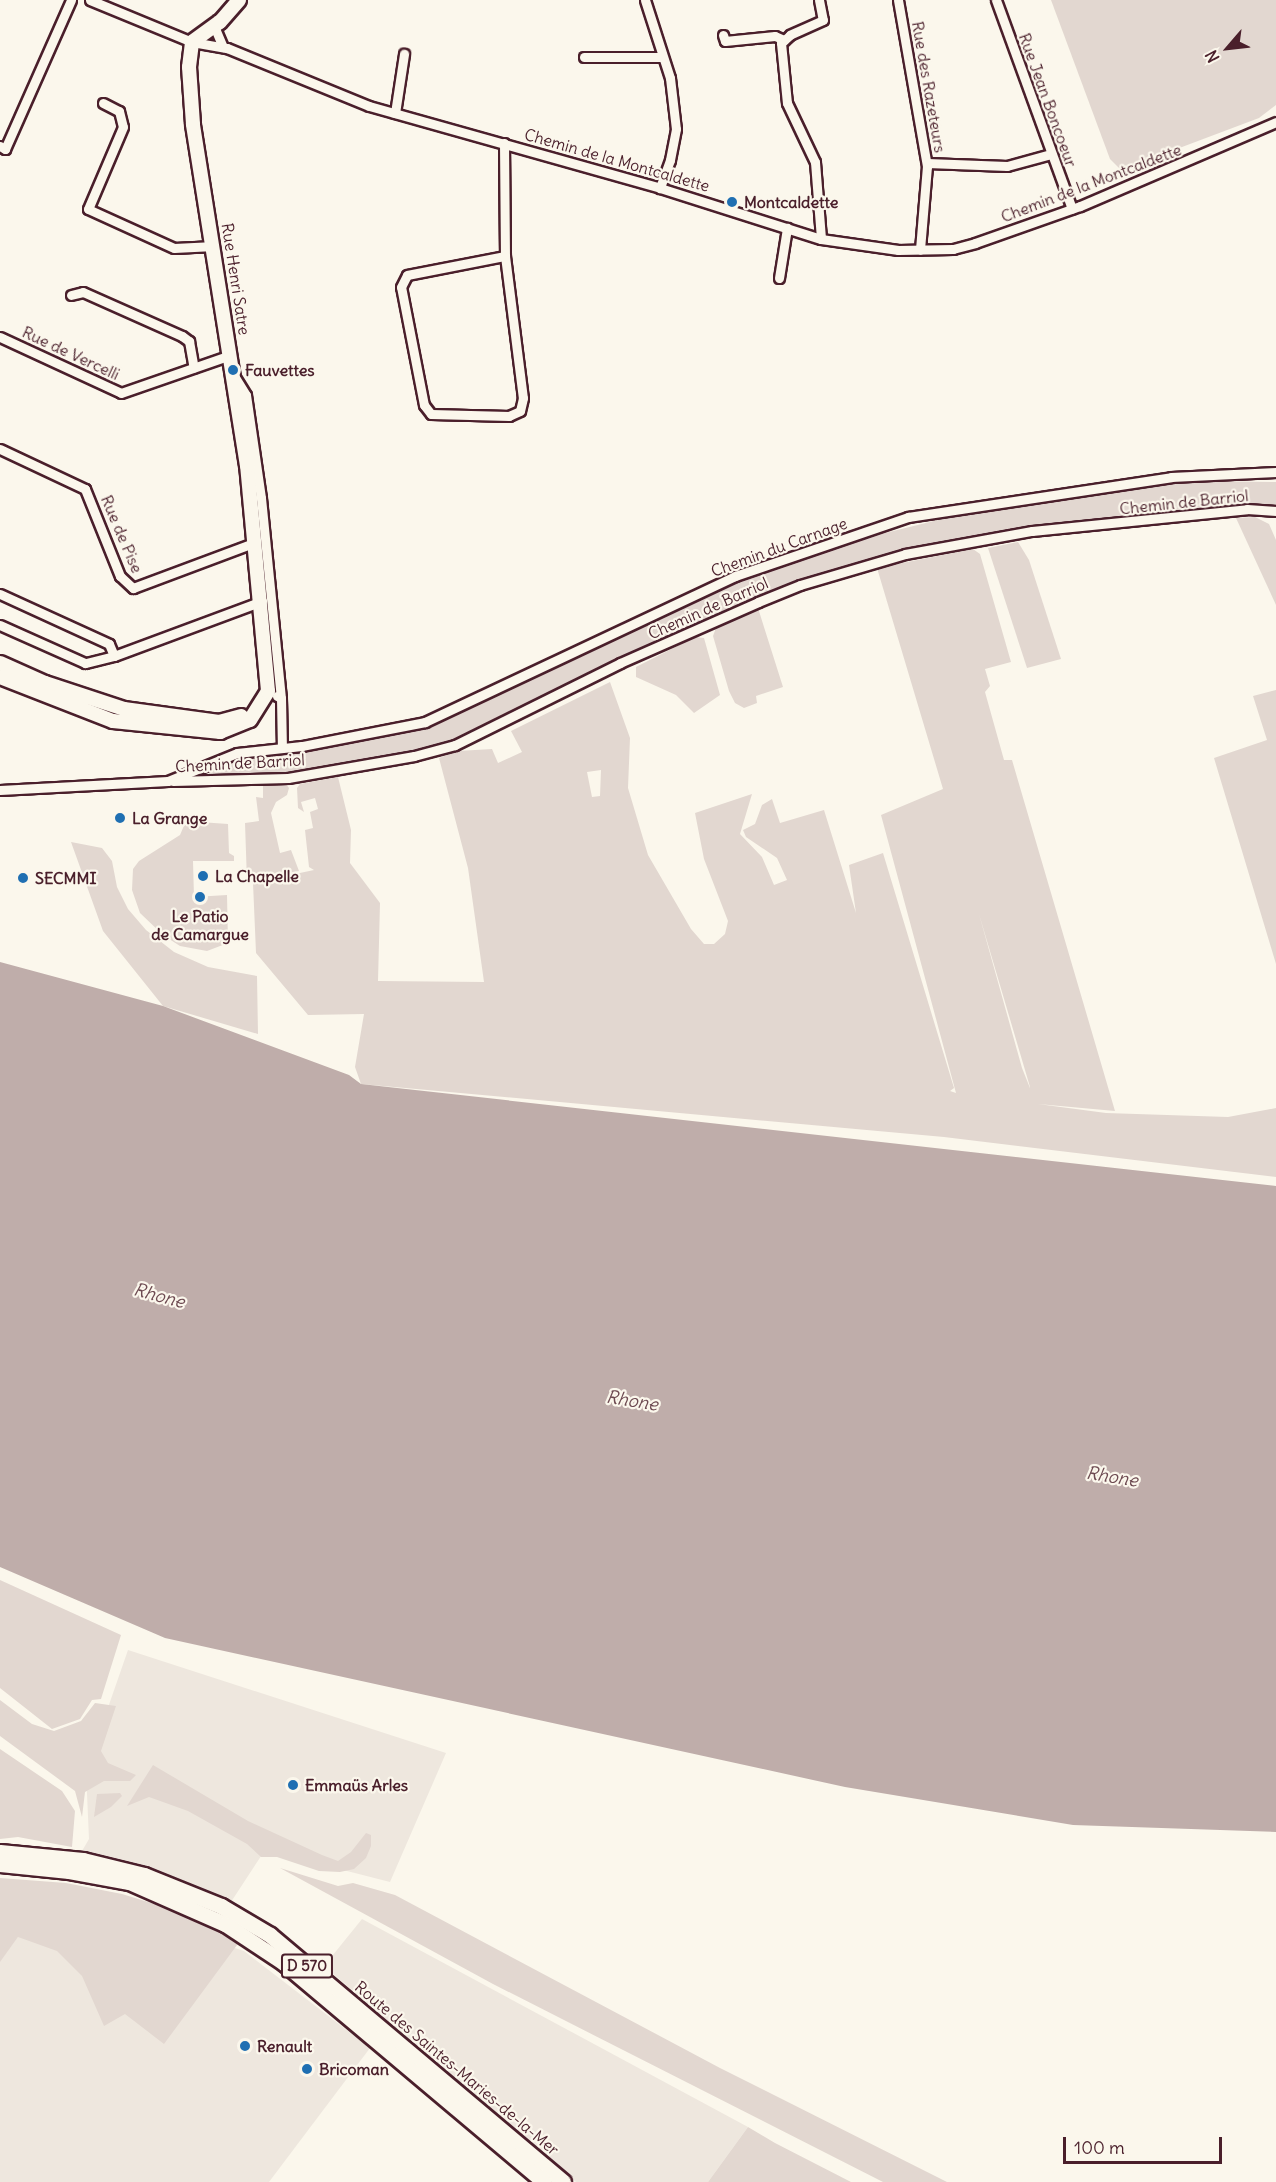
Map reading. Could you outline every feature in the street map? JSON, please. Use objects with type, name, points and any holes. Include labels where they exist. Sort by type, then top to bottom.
[{"type":"main road","name":"Route des Saintes-Maries-de-la-Mer","points":[[0,1852],[83,1860],[144,1875],[227,1910],[270,1935],[563,2182]]},
{"type":"main road","name":"Route des Saintes-Maries-de-la-Mer","points":[[0,1864],[69,1871],[129,1882],[225,1924],[284,1963],[544,2182]]},
{"type":"street","points":[[0,146],[5,148],[71,0]]},
{"type":"street","name":"Chemin de la Montcaldette","points":[[90,0],[192,42],[223,47],[325,91],[395,113],[660,188],[821,239],[920,250],[954,249],[1072,209],[1276,122]]},
{"type":"street","points":[[192,42],[214,26],[239,0]]},
{"type":"street","points":[[645,0],[670,78],[676,129],[670,160],[660,188]]},
{"type":"street","points":[[819,0],[824,20],[781,43],[787,103],[815,162],[821,239]]},
{"type":"street","name":"Rue des Razeteurs","points":[[898,0],[927,163],[920,250]]},
{"type":"street","name":"Rue Jean Boncoeur","points":[[996,0],[1072,209]]},
{"type":"street","points":[[214,26],[223,47]]},
{"type":"street","points":[[723,34],[725,41],[775,36],[784,40]]},
{"type":"street","name":"Rue Henri Satre","points":[[192,42],[193,124],[235,376],[262,601],[266,695]]},
{"type":"street","points":[[395,113],[404,54]]},
{"type":"street","points":[[584,57],[662,57]]},
{"type":"street","points":[[103,103],[119,111],[123,127],[88,209],[174,248],[214,246]]},
{"type":"street","points":[[504,143],[505,256],[523,398],[520,411],[508,416],[431,414],[424,405],[401,287],[407,275],[505,256]]},
{"type":"street","points":[[927,163],[1007,166],[1051,154]]},
{"type":"street","points":[[779,278],[787,228]]},
{"type":"street","points":[[71,295],[83,292],[182,336],[189,341],[194,368]]},
{"type":"street","name":"Rue de Vercelli","points":[[0,337],[121,393],[231,355]]},
{"type":"street","points":[[235,376],[246,395],[261,498],[281,698],[282,748]]},
{"type":"street","name":"Rue de Pise","points":[[0,449],[85,489],[120,576],[133,588],[256,542]]},
{"type":"street","name":"Chemin du Carnage","points":[[168,782],[219,758],[425,722],[735,576],[908,517],[1171,477],[1276,472]]},
{"type":"street","name":"Chemin de Barriol","points":[[0,790],[288,778],[414,756],[455,745],[620,663],[759,601],[800,585],[905,554],[1032,531],[1247,509],[1276,511]]},
{"type":"street","points":[[0,594],[110,644],[114,656]]},
{"type":"street","points":[[0,625],[85,663],[114,656],[262,601]]},
{"type":"street","points":[[0,663],[84,698],[124,710],[191,720],[230,721],[266,695],[281,698]]},
{"type":"street","points":[[0,677],[105,718],[183,730],[220,732],[240,726],[256,714],[266,695]]},
{"type":"street","points":[[198,781],[209,774]]},
{"type":"shaded area","points":[[1051,0],[1276,0],[1276,105],[1259,118],[1121,170],[1110,159]]},
{"type":"shaded area","points":[[1192,481],[1276,482],[1276,507],[1187,510],[1045,525],[924,545],[804,580],[639,649],[457,740],[432,749],[295,773],[210,777],[208,771],[220,763],[314,750],[427,727],[654,619],[780,565],[857,540],[958,515]]},
{"type":"shaded area","points":[[1255,517],[1269,524],[1276,540],[1276,605],[1236,518]]},
{"type":"shaded area","points":[[1018,542],[1029,560],[1061,659],[1027,668],[988,548]]},
{"type":"shaded area","points":[[973,549],[980,554],[1011,662],[985,669],[990,686],[985,692],[1004,760],[1012,760],[1115,1111],[1038,1104],[1106,1113],[1228,1117],[1276,1108],[1276,1177],[944,1137],[361,1084],[355,1067],[364,1014],[308,1015],[256,953],[253,883],[314,870],[309,867],[305,830],[313,828],[310,812],[318,809],[315,798],[301,802],[304,812],[298,808],[297,788],[300,784],[338,777],[351,830],[350,863],[380,903],[378,981],[484,982],[468,868],[439,758],[458,751],[492,749],[498,763],[522,752],[511,731],[610,682],[630,738],[628,788],[648,855],[691,929],[704,944],[714,944],[725,934],[728,921],[704,859],[695,813],[752,794],[740,834],[762,857],[774,885],[787,880],[777,858],[746,837],[743,830],[755,824],[762,805],[772,799],[780,823],[824,810],[856,913],[849,865],[883,853],[954,1088],[950,1091],[956,1093],[881,815],[943,789],[877,568]],"holes":[[[601,770],[600,796],[592,797],[587,772]],[[979,914],[1030,1087],[1030,1088],[1022,1068]]]},
{"type":"shaded area","points":[[758,608],[783,687],[756,696],[757,703],[744,708],[735,703],[729,691],[713,636],[717,625]]},
{"type":"shaded area","points":[[695,637],[704,638],[720,695],[694,713],[676,695],[636,677],[636,667]]},
{"type":"shaded area","points":[[1276,690],[1276,964],[1214,758],[1267,740],[1253,696]]},
{"type":"shaded area","points":[[286,784],[289,788],[287,795],[276,802],[271,813],[280,853],[291,850],[299,871],[247,882],[245,823],[259,821],[256,797],[263,798],[263,786]]},
{"type":"shaded area","points":[[186,821],[228,824],[229,853],[234,856],[234,861],[193,861],[194,897],[227,895],[228,943],[207,951],[180,946],[163,935],[140,913],[132,890],[133,869],[139,861],[180,835]]},
{"type":"shaded area","points":[[71,842],[102,848],[112,861],[117,887],[128,909],[146,930],[174,952],[208,967],[257,976],[258,1034],[163,1006],[103,931]]},
{"type":"shaded area","points":[[0,1580],[121,1635],[101,1699],[92,1700],[80,1719],[52,1729],[0,1688]]},
{"type":"shaded area","points":[[128,1650],[446,1753],[390,1882],[265,1850],[229,1905],[140,1869],[82,1851],[89,1839],[86,1771]]},
{"type":"shaded area","points":[[0,1700],[32,1724],[54,1731],[81,1721],[95,1703],[116,1706],[101,1751],[108,1763],[136,1775],[130,1781],[104,1781],[85,1792],[82,1817],[75,1791],[0,1736]]},
{"type":"shaded area","points":[[0,1749],[62,1791],[75,1811],[72,1847],[18,1837],[0,1839]]},
{"type":"shaded area","points":[[153,1765],[248,1821],[338,1861],[351,1852],[366,1833],[371,1835],[371,1846],[366,1858],[354,1869],[340,1872],[319,1871],[277,1857],[261,1857],[247,1844],[188,1811],[149,1797],[127,1806]]},
{"type":"shaded area","points":[[120,1793],[122,1796],[111,1807],[94,1817],[97,1794]]},
{"type":"shaded area","points":[[280,1868],[338,1886],[353,1883],[395,1895],[720,2068],[947,2182],[883,2182],[493,1984]]},
{"type":"shaded area","points":[[0,1878],[66,1883],[122,1894],[184,1913],[240,1941],[164,2044],[125,2014],[104,2026],[82,1976],[57,1951],[18,1937],[0,1962]]},
{"type":"shaded area","points":[[54,1888],[244,1951],[370,2048],[269,2182],[0,2182],[0,1961]]},
{"type":"shaded area","points":[[362,1919],[748,2127],[708,2182],[576,2182],[324,1966]]},
{"type":"shaded area","points":[[748,2127],[775,2143],[851,2182],[708,2182]]},
{"type":"water","name":"Rhone","points":[[0,962],[163,1006],[349,1075],[361,1084],[1276,1186],[1276,1832],[1073,1825],[845,1787],[165,1638],[0,1567]]},
{"type":"place","name":"Montcaldette","points":[[732,202]]},
{"type":"place","name":"Fauvettes","points":[[233,370]]},
{"type":"place","name":"La Grange","points":[[120,818]]},
{"type":"place","name":"La Chapelle","points":[[203,876]]},
{"type":"place","name":"SECMMI","points":[[23,878]]},
{"type":"place","name":"Le Patio de Camargue","points":[[200,897]]},
{"type":"place","name":"Emmaüs Arles","points":[[293,1785]]},
{"type":"place","name":"Renault","points":[[245,2046]]},
{"type":"place","name":"Bricoman","points":[[307,2069]]}]
